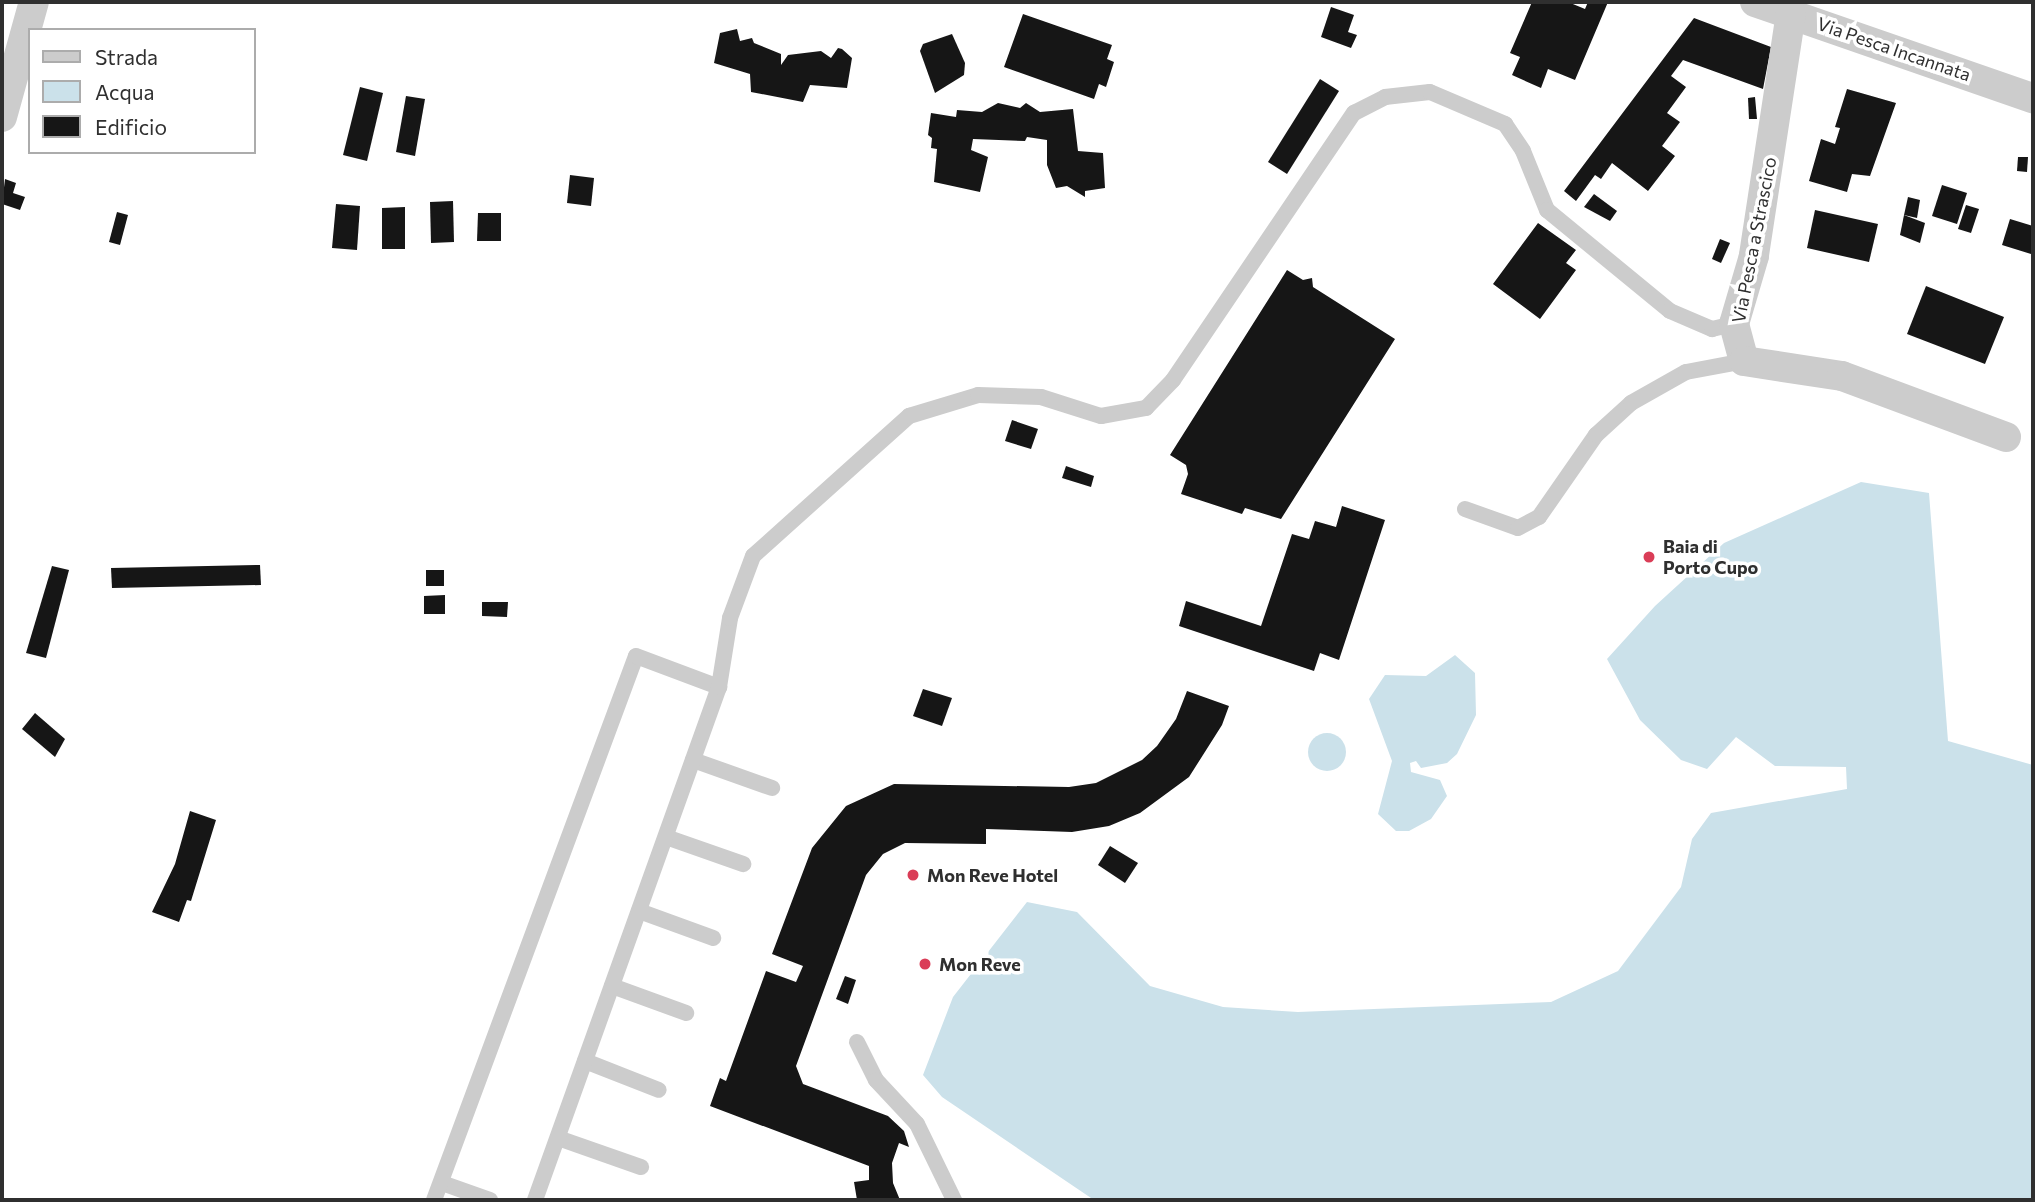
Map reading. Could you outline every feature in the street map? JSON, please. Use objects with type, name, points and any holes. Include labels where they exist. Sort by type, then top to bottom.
[{"type":"street","points":[[2,117],[34,2]]},
{"type":"street","name":"Via Pesca Incannata","points":[[1755,2],[2033,98]]},
{"type":"street","name":"Via Pesca a Strascico","points":[[1744,361],[1734,324],[1754,256],[1791,13]]},
{"type":"street","points":[[1744,361],[1842,376],[2006,437]]},
{"type":"lane","points":[[535,1200],[719,687],[730,618],[753,556],[909,416],[978,394],[1041,397],[1101,416],[1146,408],[1173,380],[1354,113],[1385,96],[1430,92],[1505,124],[1523,151],[1547,210],[1670,311],[1712,329],[1734,324]]},
{"type":"lane","points":[[1465,509],[1518,528],[1539,517],[1596,435],[1631,403],[1686,372],[1744,361]]},
{"type":"lane","points":[[434,1200],[636,656],[719,687]]},
{"type":"lane","points":[[693,760],[772,788]]},
{"type":"lane","points":[[666,837],[743,864]]},
{"type":"lane","points":[[639,911],[713,938]]},
{"type":"lane","points":[[612,986],[686,1013]]},
{"type":"lane","points":[[857,1042],[876,1080],[917,1124],[954,1200]]},
{"type":"lane","points":[[585,1061],[659,1090]]},
{"type":"lane","points":[[558,1138],[641,1167]]},
{"type":"lane","points":[[442,1183],[490,1200]]},
{"type":"water","points":[[1861,482],[1929,493],[1948,741],[2033,765],[2033,1200],[1094,1200],[942,1097],[923,1075],[953,997],[1027,902],[1077,912],[1150,986],[1223,1007],[1298,1012],[1551,1002],[1618,971],[1681,887],[1692,839],[1711,813],[1847,789],[1846,767],[1775,766],[1736,737],[1707,769],[1681,760],[1640,720],[1607,659],[1655,606],[1724,543]]},
{"type":"water","points":[[1455,655],[1475,673],[1476,715],[1457,754],[1447,763],[1421,768],[1416,761],[1410,763],[1411,772],[1440,780],[1447,796],[1431,819],[1409,831],[1396,831],[1378,814],[1392,761],[1369,699],[1385,675],[1426,676]]},
{"type":"water","points":[[1327,733],[1340,739],[1346,752],[1340,765],[1327,771],[1314,765],[1308,752],[1314,739]]},
{"type":"building","points":[[1532,2],[1568,2],[1585,9],[1588,2],[1608,2],[1575,80],[1548,69],[1541,88],[1512,75],[1520,57],[1510,53]]},
{"type":"building","points":[[1331,7],[1354,15],[1348,32],[1357,35],[1351,48],[1321,37]]},
{"type":"building","points":[[1023,14],[1112,45],[1107,59],[1114,62],[1106,87],[1099,84],[1094,99],[1004,67]]},
{"type":"building","points":[[1694,18],[1771,47],[1763,89],[1683,60],[1671,76],[1686,87],[1667,113],[1680,122],[1662,146],[1675,156],[1648,191],[1612,163],[1601,179],[1595,175],[1576,201],[1564,191]]},
{"type":"building","points":[[737,29],[740,41],[752,38],[754,43],[781,54],[781,65],[788,55],[821,51],[831,58],[838,48],[842,49],[852,58],[847,88],[810,85],[803,102],[751,92],[750,74],[714,63],[720,33]]},
{"type":"building","points":[[952,34],[965,63],[964,75],[935,93],[920,51],[923,44]]},
{"type":"building","points":[[1320,79],[1339,91],[1287,174],[1268,162]]},
{"type":"building","points":[[360,87],[383,93],[367,161],[343,155]]},
{"type":"building","points":[[1847,89],[1896,103],[1870,176],[1852,174],[1847,192],[1809,181],[1821,139],[1835,144],[1840,128],[1835,127]]},
{"type":"building","points":[[406,96],[425,99],[415,156],[396,152]]},
{"type":"building","points":[[1755,97],[1757,119],[1749,119],[1748,98]]},
{"type":"building","points":[[998,103],[1020,108],[1026,103],[1040,112],[1073,109],[1078,151],[1103,153],[1105,188],[1085,191],[1085,197],[1067,186],[1056,188],[1047,165],[1047,140],[1027,137],[1025,141],[973,139],[971,150],[988,157],[980,192],[934,182],[937,149],[931,148],[932,138],[928,135],[931,113],[956,117],[957,110],[982,112]]},
{"type":"building","points":[[2018,157],[2028,157],[2027,172],[2017,171]]},
{"type":"building","points":[[570,175],[594,178],[591,206],[567,203]]},
{"type":"building","points":[[5,179],[16,183],[13,193],[25,197],[20,210],[2,204]]},
{"type":"building","points":[[1942,185],[1967,193],[1957,224],[1932,216]]},
{"type":"building","points":[[1594,194],[1617,211],[1610,221],[1584,207]]},
{"type":"building","points":[[1908,197],[1920,200],[1917,218],[1904,215]]},
{"type":"building","points":[[453,201],[454,242],[431,243],[430,202]]},
{"type":"building","points":[[336,204],[360,206],[357,250],[332,248]]},
{"type":"building","points":[[1966,205],[1979,209],[1971,233],[1958,229]]},
{"type":"building","points":[[405,207],[405,249],[382,249],[382,208]]},
{"type":"building","points":[[1815,210],[1878,224],[1869,262],[1807,248]]},
{"type":"building","points":[[117,212],[128,215],[120,245],[109,242]]},
{"type":"building","points":[[478,213],[501,213],[501,241],[477,241]]},
{"type":"building","points":[[1904,215],[1925,223],[1920,243],[1900,235]]},
{"type":"building","points":[[2010,219],[2033,226],[2031,254],[2002,245]]},
{"type":"building","points":[[1538,223],[1576,250],[1566,263],[1576,270],[1540,319],[1493,284]]},
{"type":"building","points":[[1720,239],[1730,243],[1721,263],[1712,259]]},
{"type":"building","points":[[1287,270],[1303,280],[1312,278],[1313,287],[1395,339],[1281,519],[1245,508],[1242,514],[1181,494],[1188,474],[1186,465],[1170,455]]},
{"type":"building","points":[[1926,286],[2004,317],[1985,364],[1907,334]]},
{"type":"building","points":[[1012,420],[1038,429],[1031,449],[1005,441]]},
{"type":"building","points":[[1066,466],[1094,476],[1091,487],[1062,478]]},
{"type":"building","points":[[1342,506],[1385,520],[1339,660],[1320,653],[1314,671],[1179,626],[1186,601],[1261,626],[1292,534],[1309,539],[1315,521],[1336,527]]},
{"type":"building","points":[[260,565],[261,585],[112,588],[111,568]]},
{"type":"building","points":[[52,566],[69,570],[46,658],[26,653]]},
{"type":"building","points":[[426,570],[444,570],[444,586],[426,586]]},
{"type":"building","points":[[445,595],[445,614],[424,614],[424,596]]},
{"type":"building","points":[[482,602],[508,602],[507,617],[482,616]]},
{"type":"building","points":[[923,689],[952,698],[942,726],[913,716]]},
{"type":"building","points":[[1187,691],[1229,706],[1222,725],[1189,777],[1140,813],[1109,826],[1072,832],[986,829],[986,844],[905,843],[883,854],[866,875],[796,1066],[803,1084],[888,1116],[904,1131],[909,1147],[899,1143],[892,1163],[893,1183],[900,1200],[857,1200],[854,1182],[869,1180],[869,1166],[710,1106],[720,1078],[726,1081],[766,971],[796,982],[803,966],[772,954],[812,848],[846,806],[894,784],[1069,787],[1096,783],[1142,760],[1157,746],[1176,719]]},
{"type":"building","points":[[35,713],[65,739],[55,757],[22,729]]},
{"type":"building","points":[[190,811],[216,820],[191,901],[187,900],[179,922],[152,912],[175,864]]},
{"type":"building","points":[[1110,846],[1138,863],[1125,883],[1098,865]]},
{"type":"building","points":[[845,976],[856,980],[848,1004],[836,999]]},
{"type":"place","name":"Baia di Porto Cupo","points":[[1649,557]]},
{"type":"place","name":"Mon Reve Hotel","points":[[913,875]]},
{"type":"place","name":"Mon Reve","points":[[925,964]]}]
